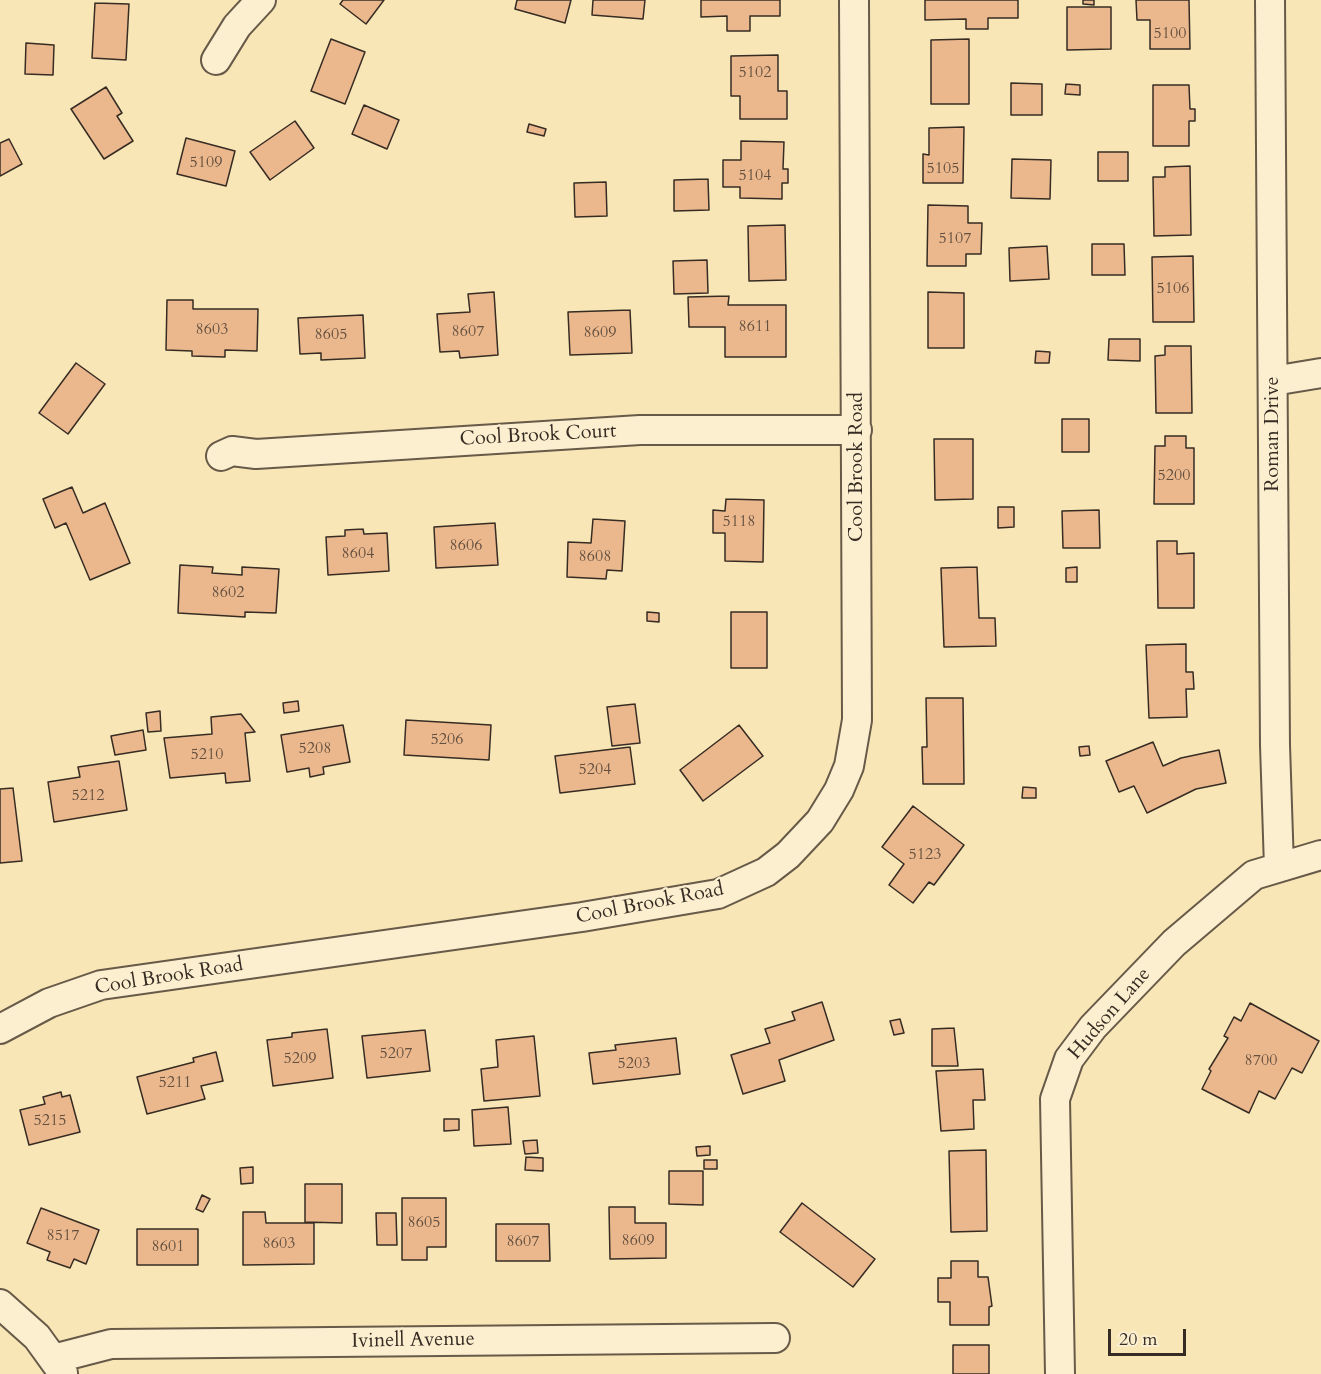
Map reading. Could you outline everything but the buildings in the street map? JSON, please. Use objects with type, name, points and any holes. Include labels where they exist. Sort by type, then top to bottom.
[{"type":"street","points":[[216,60],[237,26],[261,0]]},
{"type":"street","name":"Cool Brook Road","points":[[0,1029],[49,1003],[101,985],[694,899],[726,891],[766,872],[788,855],[820,821],[839,790],[855,742],[857,720],[854,0]]},
{"type":"street","name":"Roman Drive","points":[[1270,0],[1275,745],[1279,867]]},
{"type":"street","points":[[1273,381],[1321,373]]},
{"type":"street","name":"Cool Brook Court","points":[[221,456],[232,451],[256,454],[640,430],[857,430]]},
{"type":"street","name":"Hudson Lane","points":[[1060,1374],[1056,1099],[1060,1078],[1069,1059],[1093,1027],[1174,943],[1254,875],[1321,855]]},
{"type":"street","points":[[0,1304],[37,1337],[58,1366]]},
{"type":"street","name":"Ivinell Avenue","points":[[58,1366],[111,1344],[775,1338]]}]
